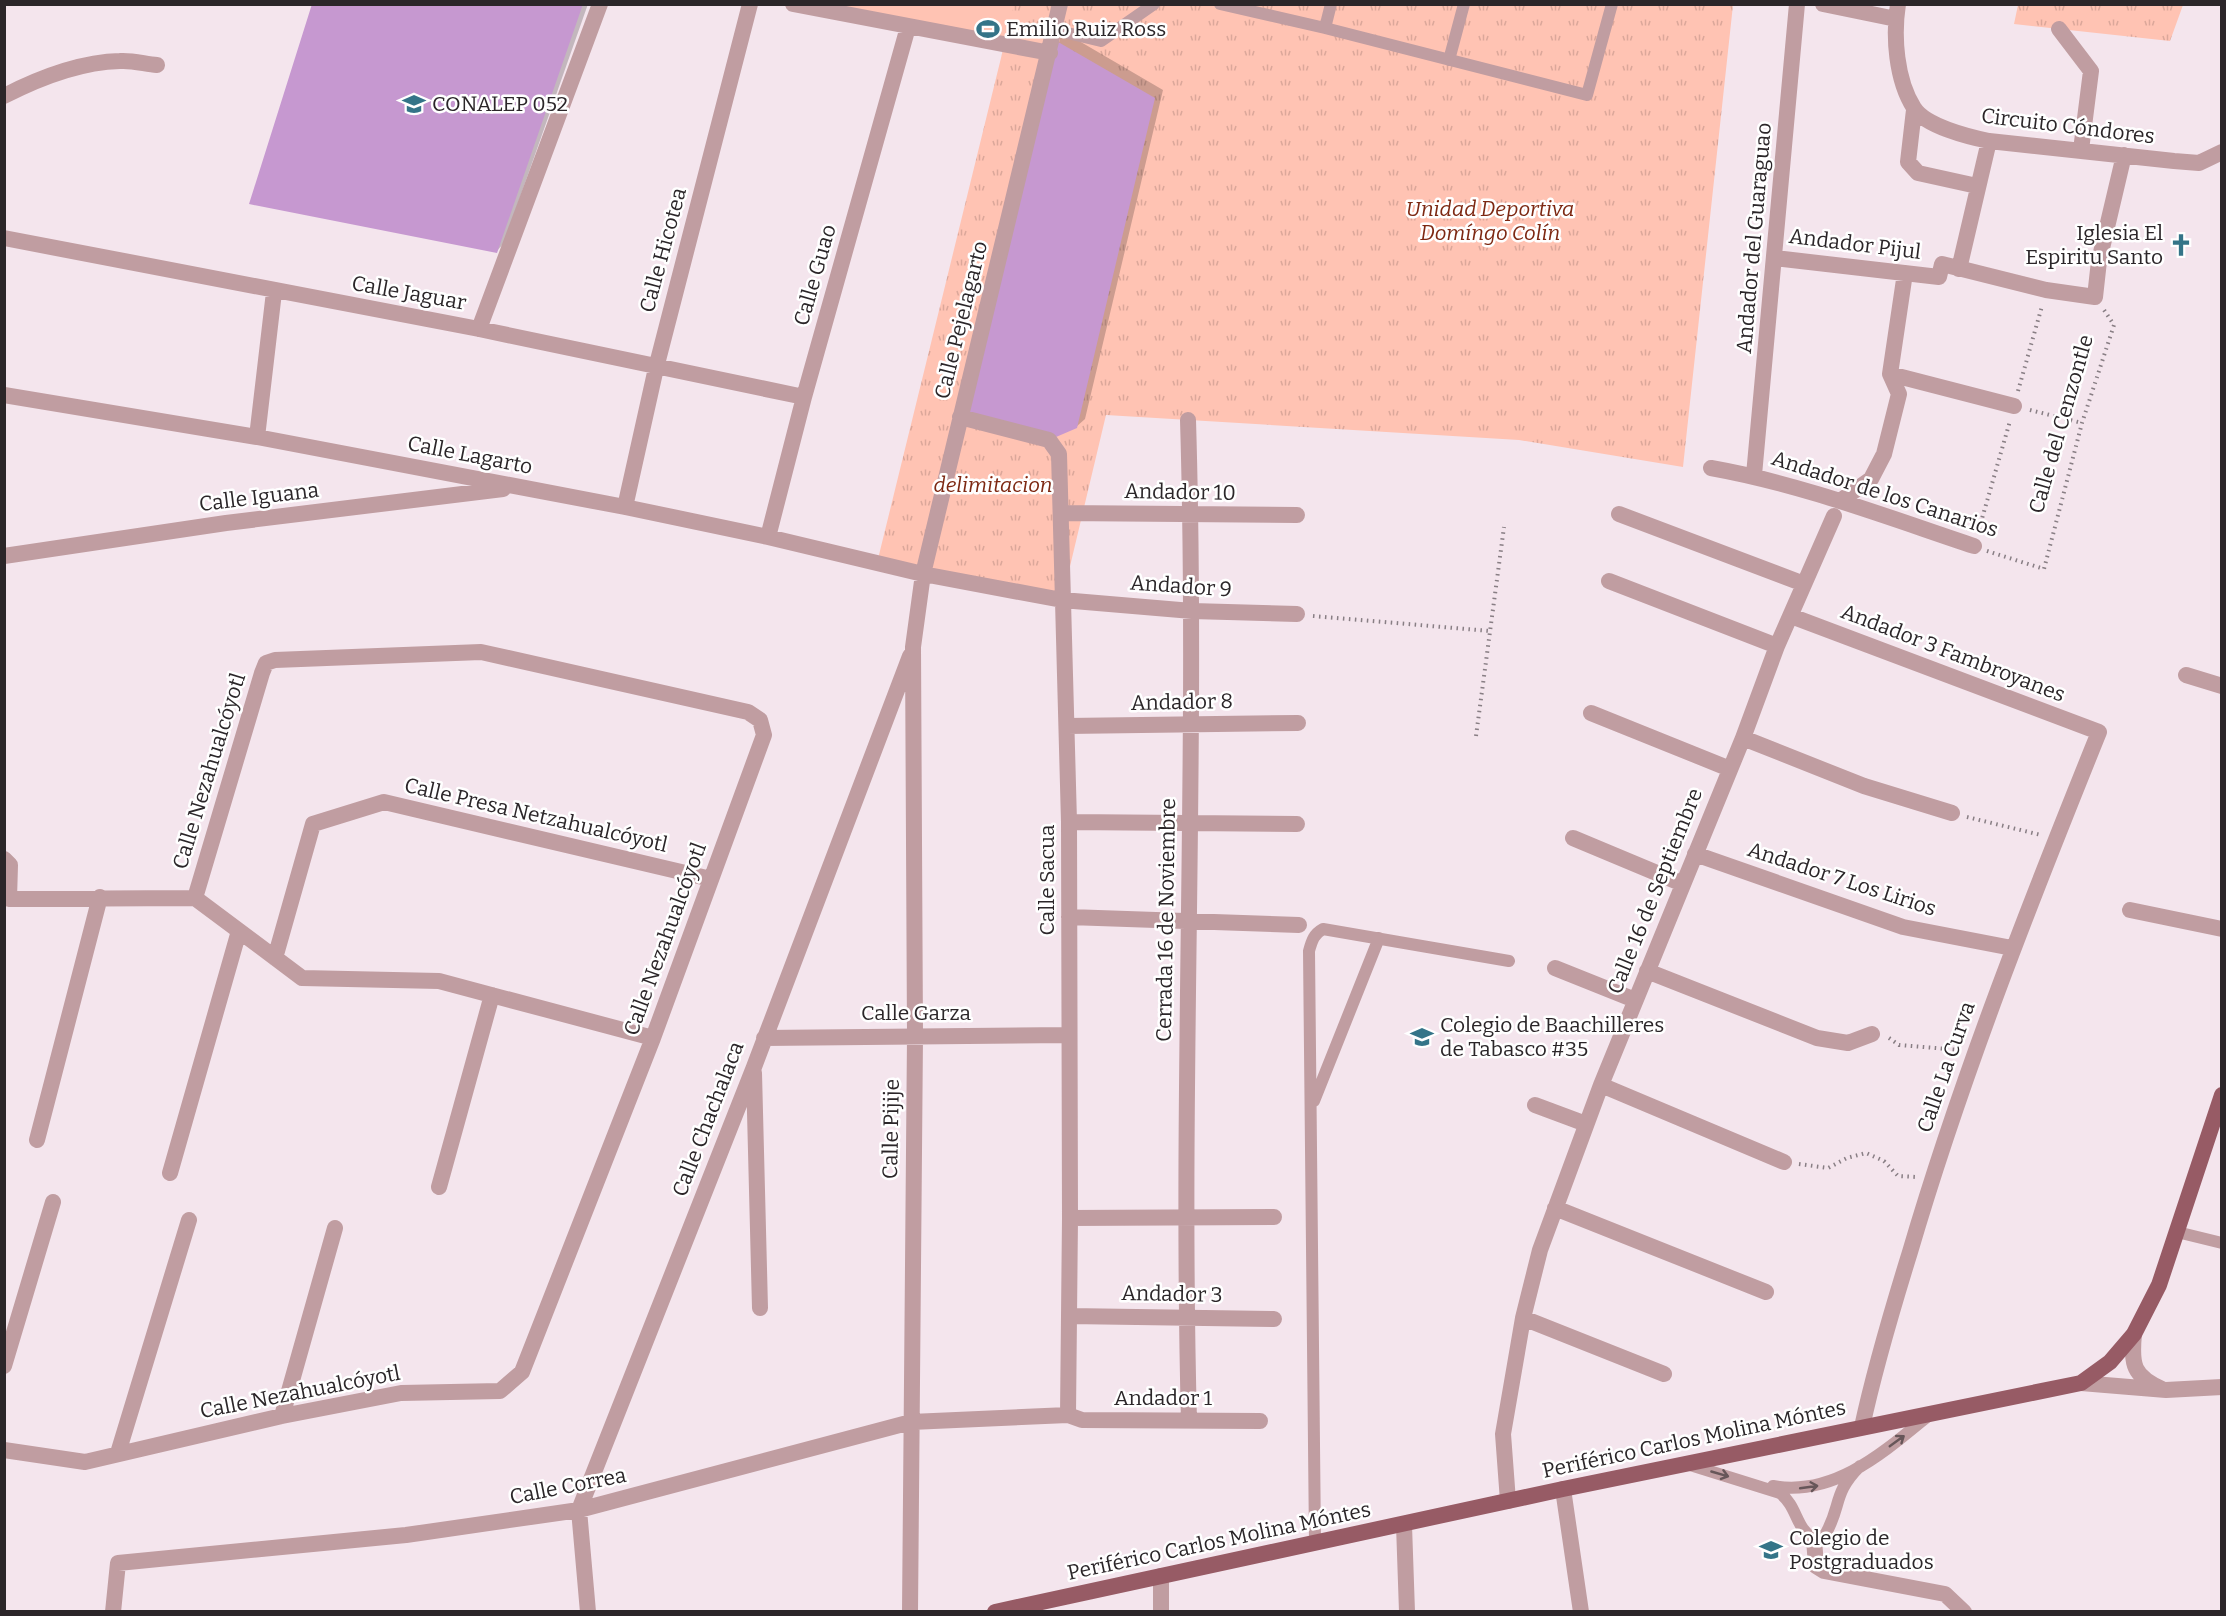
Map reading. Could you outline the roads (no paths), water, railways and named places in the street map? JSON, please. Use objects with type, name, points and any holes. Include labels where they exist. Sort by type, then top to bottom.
[{"type":"main road","name":"Periférico Carlos Molina Móntes","points":[[995,1611],[1048,1606],[1161,1576],[1563,1489],[2081,1383],[2110,1362],[2134,1334],[2159,1285],[2222,1095]]},
{"type":"street","points":[[479,329],[600,4]]},
{"type":"street","name":"Calle Hicotea","points":[[625,507],[656,368],[750,4]]},
{"type":"street","points":[[793,4],[1050,53]]},
{"type":"street","name":"Calle Pejelagarto","points":[[913,647],[923,574],[1060,4]]},
{"type":"street","name":"Andador del Guaraguao","points":[[1754,475],[1797,4]]},
{"type":"street","points":[[1823,4],[1897,12],[1898,54],[1903,81],[1914,110],[1908,162],[1918,173],[1977,186]]},
{"type":"street","name":"Calle Guao","points":[[768,537],[804,397],[908,27]]},
{"type":"street","points":[[2059,29],[2091,70],[2081,150]]},
{"type":"street","points":[[4,96],[48,77],[100,63],[122,60],[157,65]]},
{"type":"street","name":"Circuito Cóndores","points":[[1914,110],[1933,123],[1972,138],[1989,141],[2199,163],[2222,152]]},
{"type":"street","points":[[1989,141],[1959,269],[2046,290],[2095,297],[2099,261],[2124,155]]},
{"type":"street","name":"Calle Jaguar","points":[[4,238],[274,292],[479,329],[656,368],[804,397]]},
{"type":"street","name":"Andador Pijul","points":[[1775,258],[1939,277],[1942,264],[1959,269]]},
{"type":"street","points":[[1837,509],[1871,479],[1884,454],[1899,394],[1890,374],[1905,273]]},
{"type":"street","points":[[257,437],[274,292]]},
{"type":"street","points":[[1890,374],[2014,406]]},
{"type":"street","name":"Calle Lagarto","points":[[4,395],[257,437],[625,507],[768,537],[923,574]]},
{"type":"street","name":"Calle Sacua","points":[[960,417],[1049,440],[1056,446],[1059,454],[1069,822],[1068,1415]]},
{"type":"street","name":"Cerrada 16 de Noviembre","points":[[1188,420],[1192,611],[1186,1218],[1189,1422]]},
{"type":"street","name":"Andador de los Canarios","points":[[1711,468],[1754,475],[1837,509],[1974,546]]},
{"type":"street","name":"Calle Iguana","points":[[4,556],[226,523],[519,487]]},
{"type":"street","name":"Calle 16 de Septiembre","points":[[1508,1501],[1503,1434],[1523,1318],[1540,1250],[1635,1000],[1743,738],[1777,646],[1837,509]]},
{"type":"street","name":"Andador 10","points":[[1062,513],[1297,515]]},
{"type":"street","points":[[1619,514],[1804,584]]},
{"type":"street","name":"Andador 9","points":[[923,574],[1062,600],[1192,611],[1298,614]]},
{"type":"street","points":[[1609,581],[1777,646]]},
{"type":"street","name":"Andador 3 Fambroyanes","points":[[1791,616],[2099,732]]},
{"type":"street","name":"Calle Pijije","points":[[910,1611],[915,1036],[913,647]]},
{"type":"street","name":"Calle Chachalaca","points":[[588,1611],[579,1510],[754,1067],[913,647]]},
{"type":"street","name":"Calle Nezahualcóyotl","points":[[4,1450],[85,1462],[282,1416],[401,1394],[500,1391],[522,1372],[653,1038],[764,735],[760,720],[748,712],[481,652],[275,660],[266,663],[195,898]]},
{"type":"street","points":[[2186,675],[2222,686]]},
{"type":"street","points":[[1591,712],[1730,769]]},
{"type":"street","name":"Andador 8","points":[[1067,726],[1298,723]]},
{"type":"street","name":"Calle La Curva","points":[[1862,1427],[1874,1370],[1931,1178],[2012,948],[2099,732]]},
{"type":"street","points":[[1743,738],[1864,786],[1952,813]]},
{"type":"street","name":"Calle Presa Netzahualcóyotl","points":[[275,958],[313,824],[384,802],[711,879]]},
{"type":"street","points":[[1069,822],[1190,825],[1297,824]]},
{"type":"street","points":[[1573,838],[1683,884]]},
{"type":"street","name":"Andador 7 Los Lirios","points":[[1695,854],[1903,927],[2012,948]]},
{"type":"street","points":[[4,859],[10,865],[7,899],[195,898],[302,978],[439,981],[653,1038]]},
{"type":"street","points":[[38,1140],[100,897]]},
{"type":"street","points":[[2130,910],[2222,929]]},
{"type":"street","points":[[1069,917],[1188,919],[1299,925]]},
{"type":"street","points":[[170,1173],[239,931]]},
{"type":"street","points":[[1555,968],[1635,1000]]},
{"type":"street","points":[[1647,971],[1818,1038],[1848,1043],[1872,1034]]},
{"type":"street","points":[[439,1186],[492,995]]},
{"type":"street","name":"Calle Garza","points":[[764,1038],[1068,1035]]},
{"type":"street","points":[[754,1067],[760,1308]]},
{"type":"street","points":[[1601,1085],[1784,1162]]},
{"type":"street","points":[[1535,1105],[1586,1124]]},
{"type":"street","points":[[4,1366],[53,1202]]},
{"type":"street","points":[[1555,1208],[1766,1292]]},
{"type":"street","points":[[1070,1218],[1274,1217]]},
{"type":"street","points":[[118,1453],[189,1221]]},
{"type":"street","points":[[282,1416],[335,1228]]},
{"type":"street","name":"Andador 3","points":[[1069,1316],[1274,1319]]},
{"type":"street","points":[[1523,1318],[1664,1374]]},
{"type":"street","points":[[2134,1334],[2132,1355],[2135,1370],[2150,1383],[2166,1390]]},
{"type":"street","points":[[2081,1383],[2166,1390],[2222,1387]]},
{"type":"street","name":"Calle Correa","points":[[113,1611],[118,1563],[406,1535],[579,1510],[911,1422],[1068,1415]]},
{"type":"street","name":"Andador 1","points":[[1068,1415],[1075,1420],[1260,1421]]},
{"type":"street","points":[[1563,1489],[1581,1611]]},
{"type":"street","points":[[1404,1525],[1407,1611]]},
{"type":"street","points":[[1814,1539],[1816,1566],[1824,1571],[1945,1594],[1964,1611]]},
{"type":"street","points":[[1161,1576],[1161,1611]]},
{"type":"lane","points":[[1055,30],[1101,41],[1154,4]]},
{"type":"lane","points":[[1220,4],[1325,28],[1587,95],[1612,4]]},
{"type":"lane","points":[[1325,28],[1331,4]]},
{"type":"lane","points":[[1449,60],[1464,4]]},
{"type":"lane","points":[[1315,1543],[1311,941],[1316,932],[1323,929],[1509,961]]},
{"type":"lane","points":[[1311,1108],[1379,938]]},
{"type":"lane","points":[[2177,1232],[2222,1244]]},
{"type":"lane","points":[[1686,1464],[1754,1483],[1785,1489],[1807,1489],[1827,1484],[1860,1466],[1932,1413]]},
{"type":"lane","points":[[1754,1483],[1780,1493],[1791,1502],[1802,1529],[1814,1539],[1826,1535],[1832,1523],[1843,1485],[1860,1466]]},
{"type":"place","name":"Emilio Ruiz Ross","points":[[988,29]]},
{"type":"place","name":"CONALEP 052","points":[[414,104]]},
{"type":"place","name":"Iglesia El Espiritu Santo","points":[[2181,245]]},
{"type":"place","name":"Colegio de Baachilleres de Tabasco #35","points":[[1422,1037]]},
{"type":"place","name":"Colegio de Postgraduados","points":[[1771,1550]]},
{"type":"park label","name":"Unidad Deportiva Domíngo Colín","points":[[1490,221]]},
{"type":"park label","name":"delimitacion","points":[[993,485]]}]
